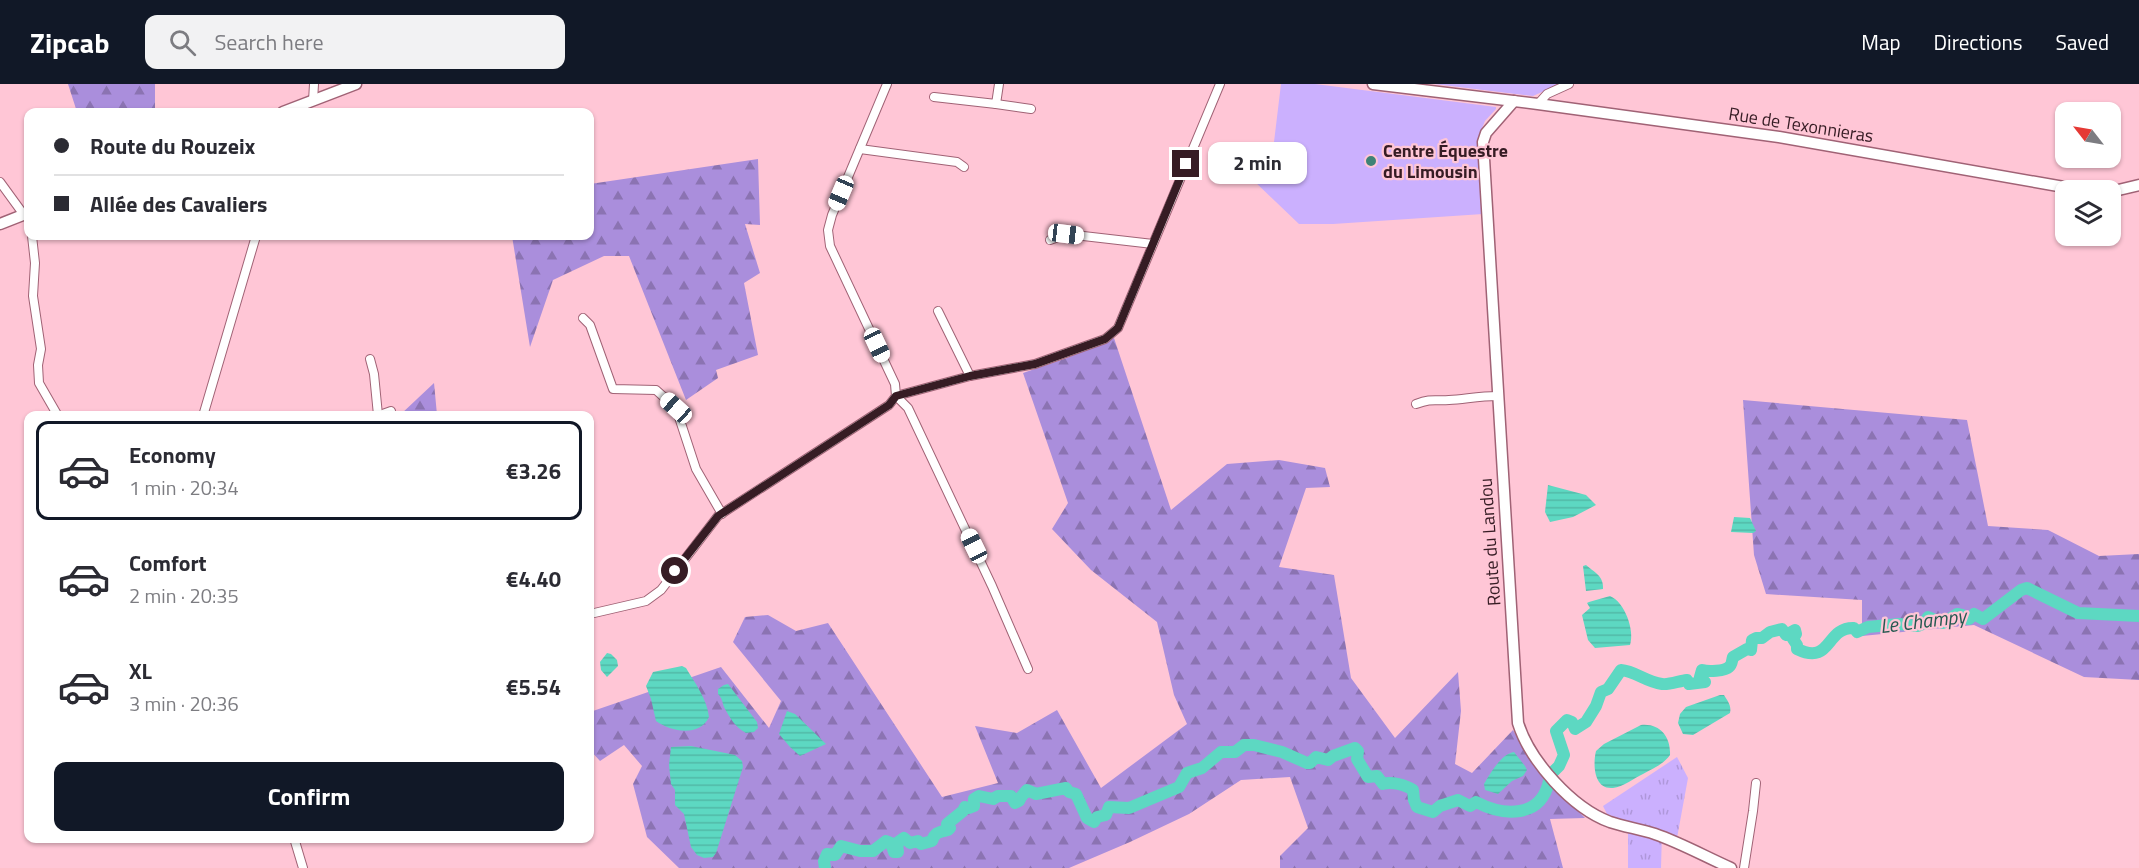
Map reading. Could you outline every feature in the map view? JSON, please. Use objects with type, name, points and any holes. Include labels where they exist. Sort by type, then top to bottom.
[{"type":"street","points":[[313,101],[314,84]]},
{"type":"street","points":[[295,108],[356,84]]},
{"type":"street","points":[[886,84],[828,230],[830,246],[896,384],[896,396],[908,408],[992,586],[1028,669]]},
{"type":"street","points":[[996,104],[999,84]]},
{"type":"street","points":[[594,613],[646,601],[661,590],[718,516],[778,478],[810,454],[889,405],[896,396],[970,376],[1035,364],[1105,339],[1118,328],[1220,84]]},
{"type":"street","name":"Rue de Texonnieras","points":[[1373,84],[1779,137],[2055,185]]},
{"type":"street","points":[[1538,104],[1547,94],[1569,84]]},
{"type":"street","points":[[934,97],[1031,109]]},
{"type":"street","name":"Route du Landou","points":[[1514,101],[1486,133],[1483,142],[1518,723],[1522,736],[1536,759],[1570,796],[1593,814],[1655,834],[1731,868]]},
{"type":"street","points":[[860,149],[957,162],[964,167]]},
{"type":"street","points":[[0,182],[24,211]]},
{"type":"street","points":[[2121,189],[2139,185]]},
{"type":"street","points":[[0,224],[24,216]]},
{"type":"street","points":[[1050,240],[1066,234],[1153,244]]},
{"type":"street","points":[[32,240],[35,263],[33,296],[41,349],[38,365],[39,383],[55,411]]},
{"type":"street","points":[[204,411],[255,240]]},
{"type":"street","points":[[938,311],[970,376]]},
{"type":"street","points":[[583,318],[590,325],[613,389],[656,390],[676,408],[696,469],[722,514]]},
{"type":"street","points":[[370,359],[374,374],[377,411]]},
{"type":"street","points":[[1416,404],[1431,398],[1449,400],[1475,396],[1497,396]]},
{"type":"street","points":[[1744,868],[1756,783]]},
{"type":"street","points":[[296,843],[303,868]]},
{"type":"green space","points":[[68,84],[155,84],[155,108],[76,108]]},
{"type":"green space","name":"Centre Équestre du Limousin","points":[[1281,84],[1315,84],[1496,107],[1485,121],[1477,140],[1483,214],[1333,224],[1299,224],[1252,179],[1274,142]]},
{"type":"green space","points":[[1434,84],[1560,84],[1533,96]]},
{"type":"green space","points":[[758,159],[760,225],[745,224],[760,273],[744,283],[758,355],[716,370],[718,378],[686,400],[629,256],[604,256],[553,280],[530,347],[513,240],[594,240],[594,183]]},
{"type":"green space","points":[[1114,338],[1171,510],[1227,464],[1279,460],[1325,468],[1330,487],[1306,488],[1279,567],[1334,575],[1351,678],[1395,738],[1458,672],[1461,711],[1455,764],[1472,773],[1513,730],[1532,763],[1585,818],[1550,819],[1563,868],[1280,868],[1280,856],[1308,828],[1290,777],[1241,780],[1189,814],[1069,868],[679,868],[647,837],[633,784],[642,766],[624,745],[600,761],[594,754],[594,711],[721,667],[769,728],[781,701],[733,642],[745,617],[768,615],[796,631],[828,623],[942,797],[998,783],[975,726],[1017,733],[1057,710],[1101,788],[1187,724],[1174,695],[1157,622],[1091,570],[1052,529],[1068,503],[1023,373]]},
{"type":"green space","points":[[434,383],[437,411],[404,411]]},
{"type":"green space","points":[[1743,400],[1967,420],[1988,526],[2048,530],[2099,556],[2139,554],[2139,680],[2084,677],[1974,625],[1862,636],[1862,600],[1766,594],[1754,555]]},
{"type":"green space","points":[[1677,757],[1688,778],[1677,838],[1662,832],[1661,868],[1628,868],[1628,823],[1607,814],[1603,806]]},
{"type":"shaded area","points":[[1548,485],[1586,495],[1596,505],[1573,517],[1550,522],[1545,512]]},
{"type":"shaded area","points":[[1734,517],[1750,518],[1756,531],[1753,533],[1731,532]]},
{"type":"shaded area","points":[[1586,565],[1600,578],[1603,589],[1586,591],[1583,566]]},
{"type":"shaded area","points":[[1610,596],[1620,604],[1628,618],[1631,632],[1630,645],[1595,648],[1588,640],[1582,615],[1590,608],[1587,603]]},
{"type":"shaded area","points":[[607,653],[617,660],[618,666],[607,677],[601,670],[600,662]]},
{"type":"shaded area","points":[[682,666],[686,668],[700,691],[709,717],[699,728],[685,731],[669,728],[656,721],[646,686],[653,672]]},
{"type":"shaded area","points":[[728,684],[757,722],[758,728],[754,732],[742,731],[726,711],[718,689]]},
{"type":"shaded area","points":[[1724,695],[1728,701],[1730,713],[1693,735],[1683,734],[1678,723],[1680,714],[1686,707]]},
{"type":"shaded area","points":[[787,711],[795,714],[826,744],[800,756],[779,734]]},
{"type":"shaded area","points":[[1641,725],[1654,726],[1663,732],[1669,742],[1670,755],[1658,766],[1621,786],[1613,788],[1601,785],[1595,769],[1596,751],[1604,744]]},
{"type":"shaded area","points":[[691,746],[735,755],[742,761],[743,767],[713,857],[704,858],[697,855],[691,847],[684,814],[675,805],[675,790],[671,784],[669,765],[671,747]]},
{"type":"shaded area","points":[[1514,752],[1527,770],[1523,776],[1512,781],[1498,794],[1485,790],[1484,784],[1496,765],[1505,756]]},
{"type":"waterway","name":"Le Champy","points":[[1553,772],[1564,755],[1556,731],[1567,720],[1572,722],[1575,729],[1586,722],[1601,692],[1608,689],[1621,670],[1662,684],[1687,680],[1689,684],[1705,682],[1700,677],[1702,670],[1716,671],[1727,668],[1731,665],[1733,657],[1747,649],[1751,650],[1752,640],[1762,638],[1770,632],[1782,629],[1786,635],[1795,630],[1796,634],[1793,639],[1797,649],[1817,653],[1845,629],[1854,628],[1857,632],[1868,627],[1899,624],[1918,626],[1923,624],[1928,617],[1943,623],[1957,614],[1969,619],[1974,614],[1983,619],[2021,590],[2027,588],[2078,613],[2139,616]]},
{"type":"waterway","name":"Le Champy","points":[[825,868],[824,861],[827,854],[835,855],[841,846],[860,851],[873,851],[886,841],[891,843],[894,852],[898,852],[897,843],[904,838],[910,843],[918,841],[921,844],[932,841],[936,834],[950,828],[947,824],[965,807],[974,806],[974,799],[979,796],[993,799],[998,796],[1011,796],[1015,803],[1027,790],[1036,794],[1066,788],[1069,792],[1076,794],[1087,818],[1094,822],[1097,817],[1106,815],[1109,807],[1129,808],[1179,787],[1187,773],[1202,768],[1221,752],[1235,752],[1244,745],[1254,745],[1282,752],[1307,763],[1316,757],[1328,760],[1355,748],[1358,751],[1357,759],[1368,777],[1377,776],[1383,784],[1394,783],[1410,788],[1413,790],[1417,807],[1433,812],[1440,806],[1458,800],[1470,806],[1476,802],[1498,810],[1520,811],[1538,802],[1545,793],[1549,781]]},
{"type":"place","name":"Centre Équestre du Limousin","points":[[1371,161]]},
{"type":"route","points":[[675,571],[718,516],[778,478],[810,454],[889,405],[896,396],[970,376],[1035,364],[1105,339],[1118,328],[1186,164]]}]
